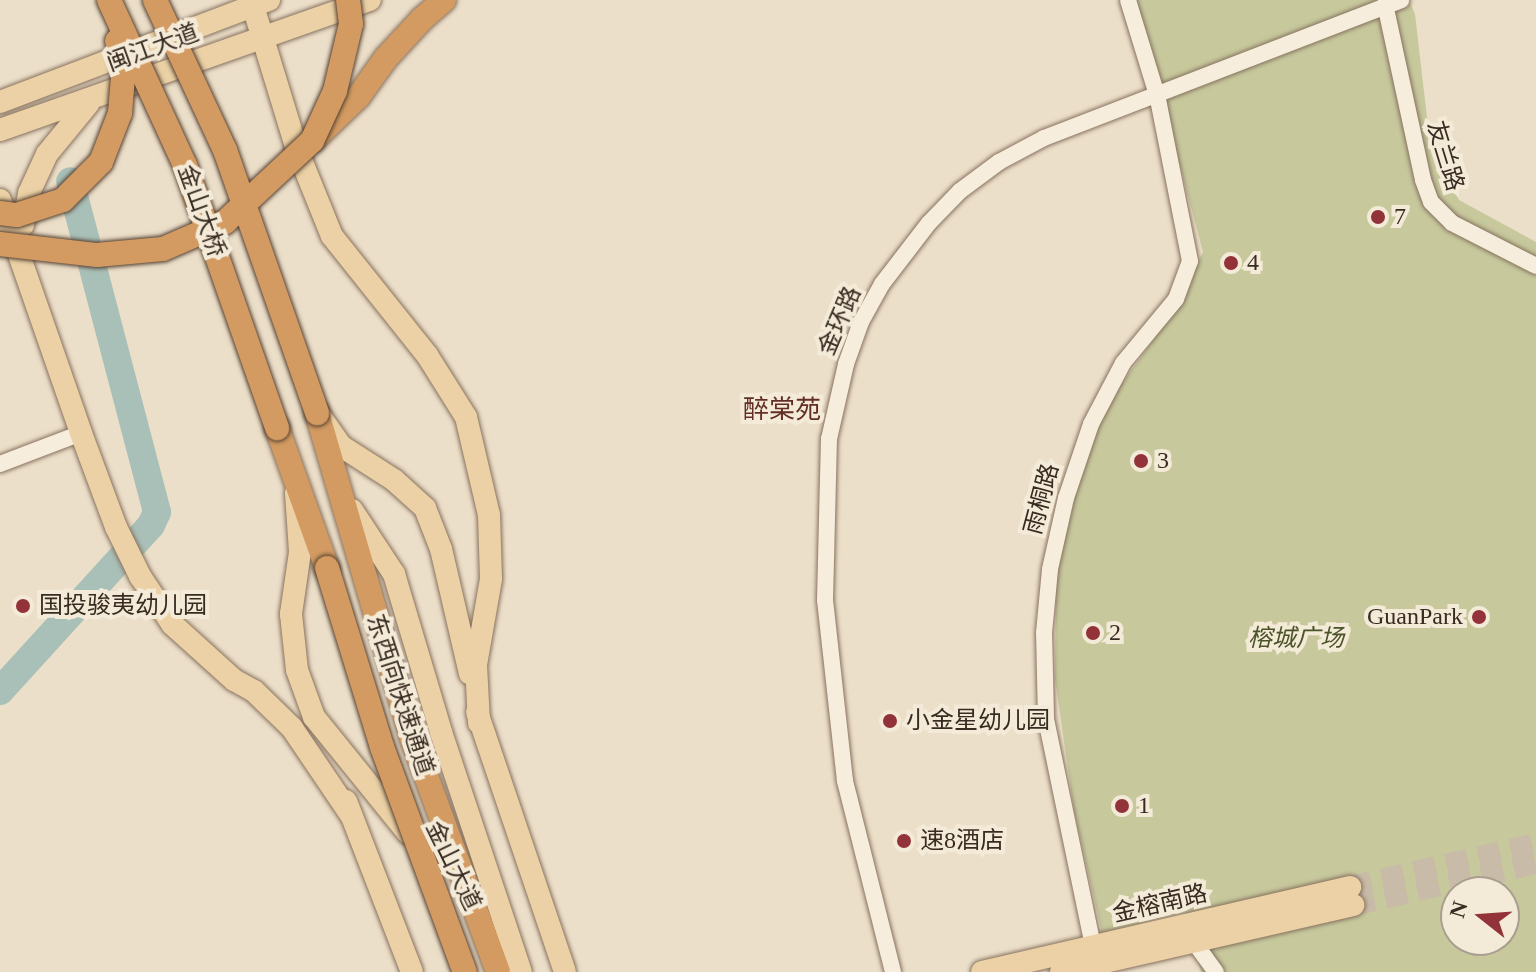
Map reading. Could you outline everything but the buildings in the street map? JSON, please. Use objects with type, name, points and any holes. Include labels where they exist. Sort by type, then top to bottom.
[{"type":"highway","points":[[0,213],[17,215],[63,200],[101,162],[120,113],[124,65],[108,0]]},
{"type":"highway","name":"金山大桥","points":[[108,0],[185,165],[277,428]]},
{"type":"highway","name":"金山大桥","points":[[155,0],[225,150],[317,413]]},
{"type":"highway","points":[[312,141],[335,91],[351,24],[348,0]]},
{"type":"highway","points":[[0,244],[97,255],[163,249],[225,222],[358,97],[413,28],[444,0]]},
{"type":"highway","name":"东西向快速通道","points":[[317,413],[357,559],[412,738],[498,972]]},
{"type":"highway","name":"东西向快速通道","points":[[277,428],[327,568],[382,747],[468,972]]},
{"type":"main road","name":"闽江大道","points":[[0,130],[370,0]]},
{"type":"main road","points":[[257,2],[262,37],[296,147],[332,236],[427,355],[466,417],[489,515],[491,579],[476,665],[479,723]]},
{"type":"main road","name":"闽江大道","points":[[0,102],[257,2]]},
{"type":"main road","points":[[29,278],[23,228],[29,193],[47,154],[65,128],[96,97]]},
{"type":"main road","points":[[0,200],[29,278],[45,337],[116,527],[140,576],[172,624],[292,728],[351,815]]},
{"type":"main road","points":[[317,413],[341,446],[394,480],[425,508],[441,549],[479,723],[565,972]]},
{"type":"main road","name":"金山大道","points":[[335,476],[361,528],[394,574],[441,732],[521,972]]},
{"type":"main road","name":"金山大道","points":[[295,480],[300,552],[291,614],[297,670],[314,717],[354,770],[401,820],[439,886],[468,972]]},
{"type":"main road","points":[[314,717],[412,972]]},
{"type":"main road","name":"金榕南路","points":[[982,972],[1093,946],[1352,896],[1194,942],[1061,972]]},
{"type":"street","name":"雨桐路","points":[[1093,946],[1048,739],[1043,682],[1046,606],[1057,534],[1091,424],[1112,380],[1176,299],[1187,273],[1188,243],[1157,95],[1128,0]]},
{"type":"street","name":"金环路","points":[[893,972],[851,808],[829,661],[824,563],[826,477],[832,418],[861,322],[882,284],[916,238],[960,191],[999,162],[1044,138],[1393,2]]},
{"type":"street","name":"友兰路","points":[[1393,2],[1423,180],[1431,202],[1452,223],[1536,266]]},
{"type":"street","points":[[0,464],[81,433]]},
{"type":"street","points":[[1194,942],[1216,972]]},
{"type":"green space","name":"榕城广场","points":[[1136,0],[1409,0],[1415,14],[1431,152],[1459,200],[1536,242],[1536,972],[1201,972],[1185,912],[1102,933],[1074,810],[1055,679],[1056,574],[1075,487],[1107,404],[1170,317],[1203,252]]},
{"type":"waterway","points":[[0,691],[151,525],[157,512],[70,181]]},
{"type":"tunnel","points":[[1350,887],[1536,844]]},
{"type":"tunnel","points":[[1353,905],[1536,863]]},
{"type":"place","name":"7","points":[[1378,217]]},
{"type":"place","name":"4","points":[[1231,263]]},
{"type":"place","name":"3","points":[[1141,461]]},
{"type":"place","name":"国投骏夷幼儿园","points":[[23,606]]},
{"type":"place","name":"GuanPark","points":[[1479,617]]},
{"type":"place","name":"2","points":[[1093,633]]},
{"type":"place","name":"小金星幼儿园","points":[[890,721]]},
{"type":"place","name":"1","points":[[1122,806]]},
{"type":"place","name":"速8酒店","points":[[904,841]]},
{"type":"district","name":"醉棠苑","points":[[782,410]]}]
